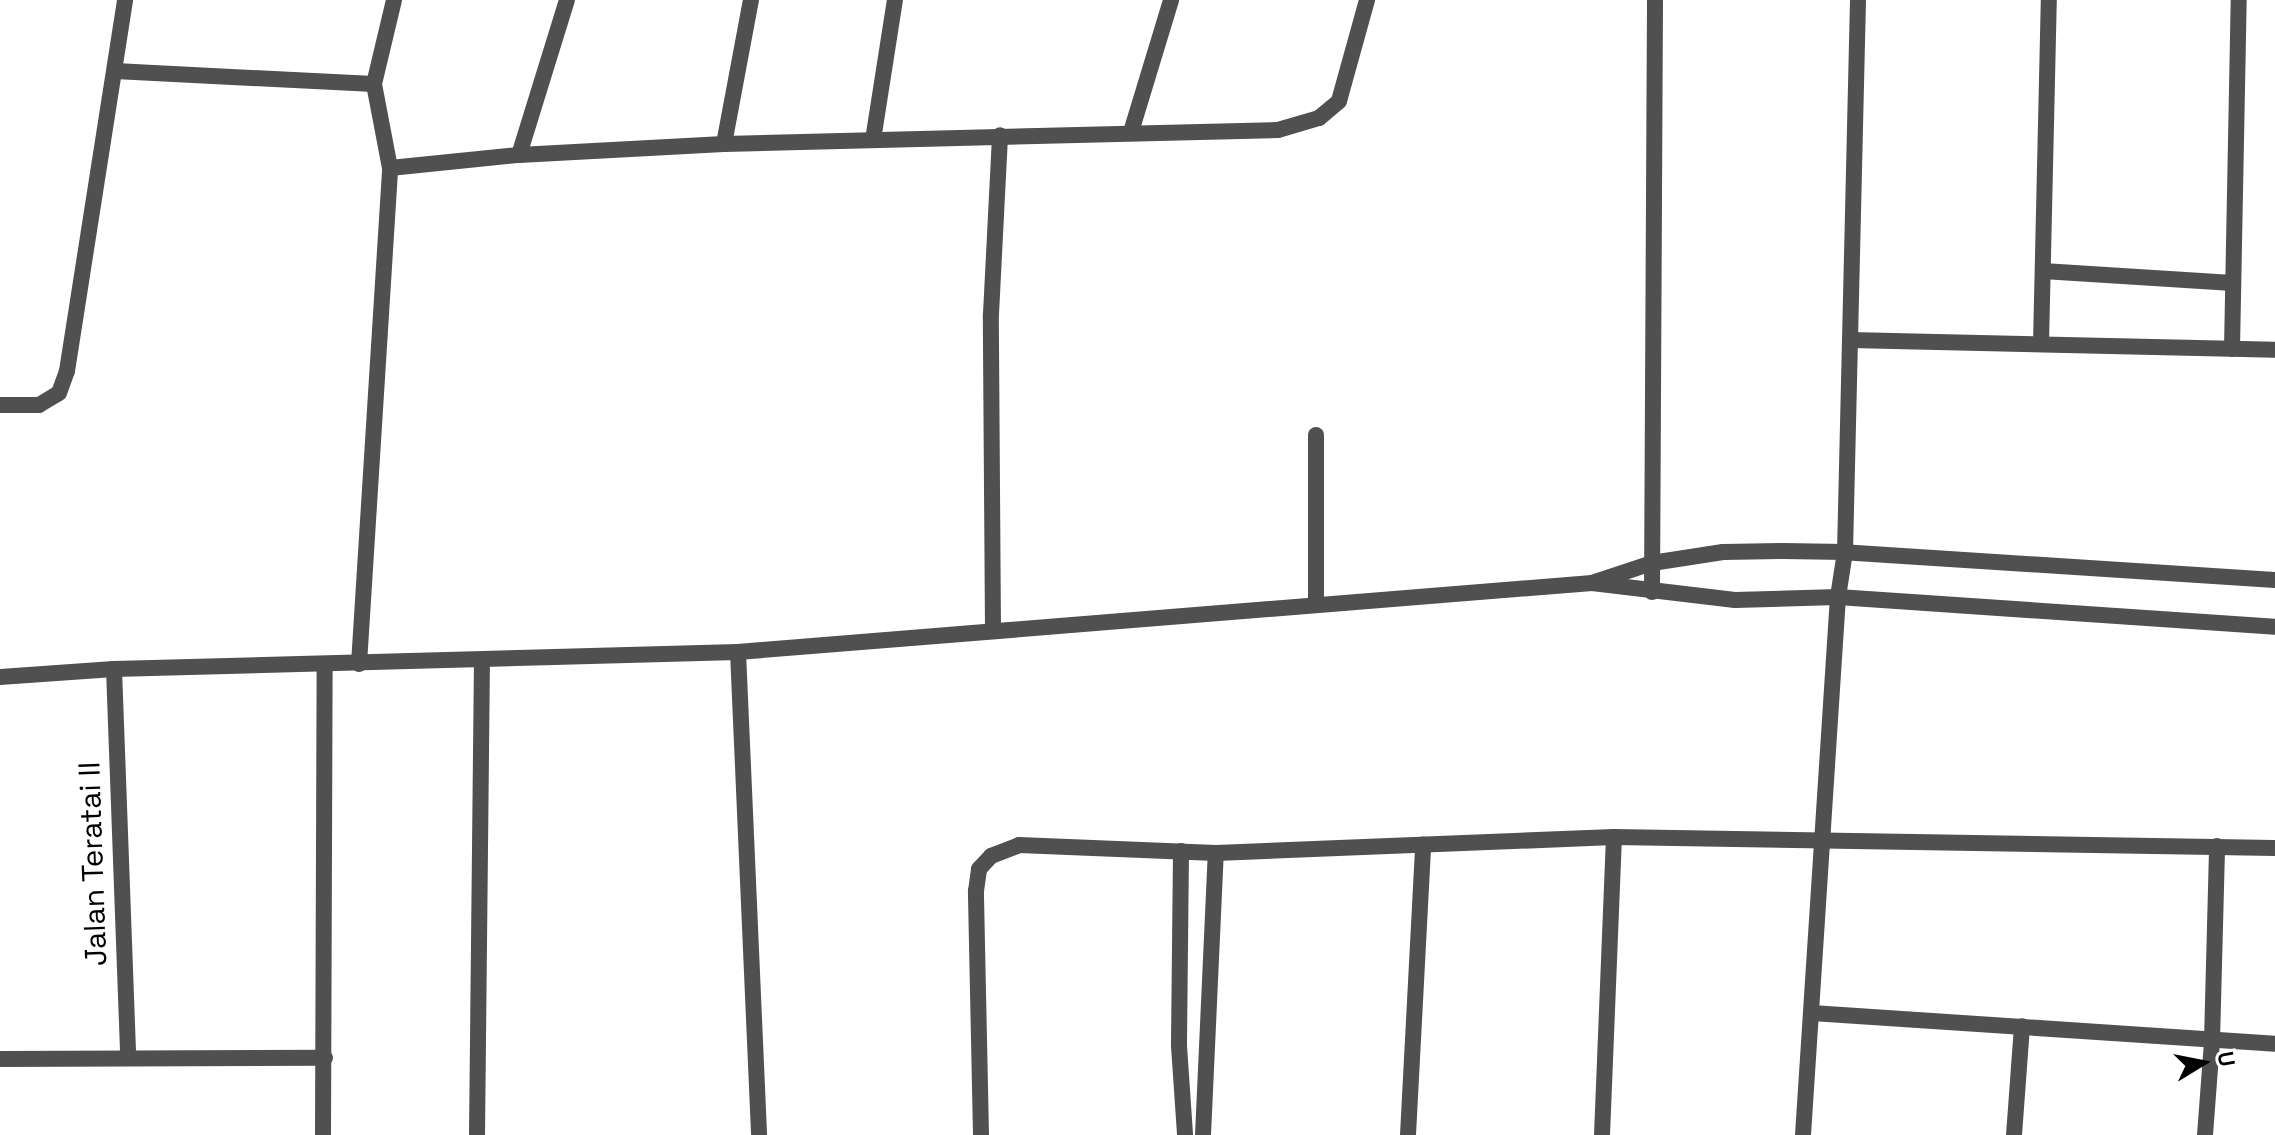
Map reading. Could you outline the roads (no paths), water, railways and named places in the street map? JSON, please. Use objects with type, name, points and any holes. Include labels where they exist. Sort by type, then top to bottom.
[{"type":"street","points":[[0,405],[39,405],[59,393],[67,371],[125,0]]},
{"type":"street","points":[[359,664],[390,168],[374,84],[394,0]]},
{"type":"street","points":[[519,155],[567,0]]},
{"type":"street","points":[[724,144],[751,0]]},
{"type":"street","points":[[873,140],[895,0]]},
{"type":"street","points":[[1131,132],[1171,0]]},
{"type":"street","points":[[390,168],[519,155],[724,144],[1278,130],[1319,118],[1339,101],[1367,0]]},
{"type":"street","points":[[1652,592],[1655,0]]},
{"type":"street","points":[[1803,1135],[1838,597],[1845,552],[1858,0]]},
{"type":"street","points":[[2041,344],[2049,0]]},
{"type":"street","points":[[2232,349],[2239,0]]},
{"type":"street","points":[[115,71],[374,84]]},
{"type":"street","points":[[993,631],[991,314],[1000,135]]},
{"type":"street","points":[[2043,271],[2233,283]]},
{"type":"street","points":[[1850,340],[2275,350]]},
{"type":"street","points":[[1316,435],[1316,605]]},
{"type":"street","points":[[1592,583],[1652,563],[1723,552],[1845,552],[2275,580]]},
{"type":"street","points":[[0,677],[114,669],[738,652],[1592,583],[1735,600],[1838,597],[2275,627]]},
{"type":"street","points":[[738,652],[759,1135]]},
{"type":"street","points":[[477,1135],[482,660]]},
{"type":"street","points":[[323,1135],[325,664]]},
{"type":"street","name":"Jalan Teratai II","points":[[114,669],[128,1056]]},
{"type":"street","points":[[1602,1135],[1614,837]]},
{"type":"street","points":[[981,1135],[976,891],[979,869],[991,856],[1019,845],[1216,853],[1614,837],[1821,843],[2275,848]]},
{"type":"street","points":[[1408,1135],[1423,844]]},
{"type":"street","points":[[2205,1135],[2212,1041],[2217,846]]},
{"type":"street","points":[[1181,851],[1179,1046],[1185,1135]]},
{"type":"street","points":[[1203,1135],[1216,853]]},
{"type":"street","points":[[1812,1013],[2275,1044]]},
{"type":"street","points":[[2014,1135],[2022,1026]]},
{"type":"street","points":[[0,1059],[128,1056],[325,1058]]}]
